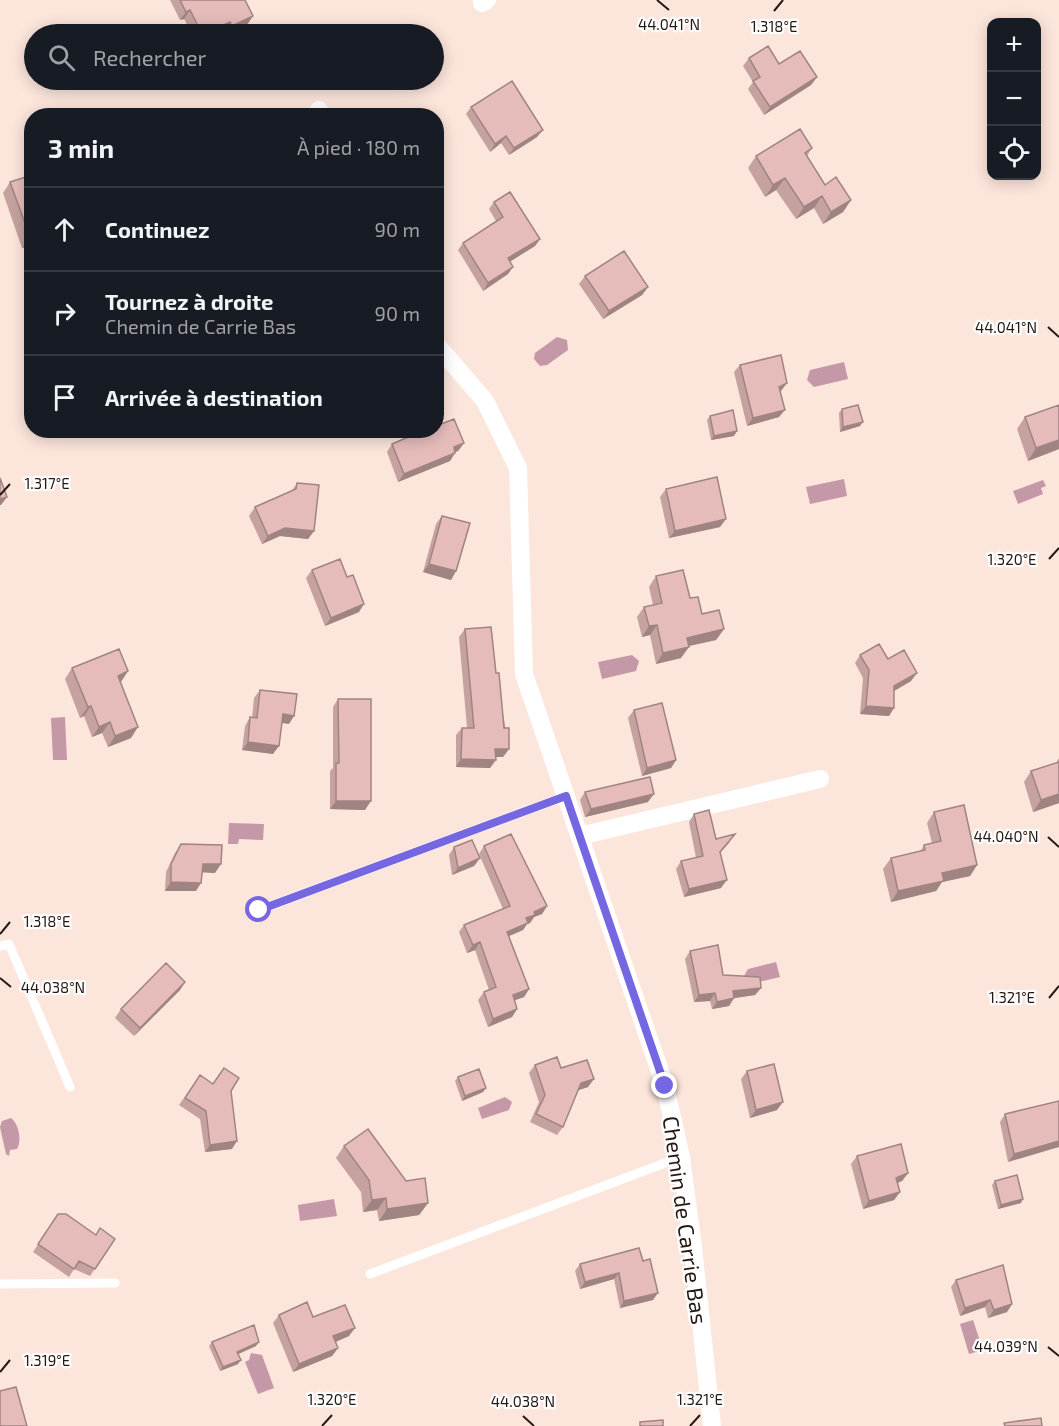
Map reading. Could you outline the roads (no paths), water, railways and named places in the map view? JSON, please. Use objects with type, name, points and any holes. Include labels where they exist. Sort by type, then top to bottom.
[{"type":"street","name":"Chemin de Carrie Bas","points":[[444,354],[484,401],[518,468],[524,674],[665,1086],[681,1157],[712,1426]]},
{"type":"street","points":[[579,836],[820,779]]},
{"type":"lane","points":[[259,910],[566,796]]},
{"type":"lane","points":[[0,946],[9,944],[69,1087]]},
{"type":"lane","points":[[370,1274],[681,1157]]},
{"type":"lane","points":[[0,1284],[115,1283]]}]
